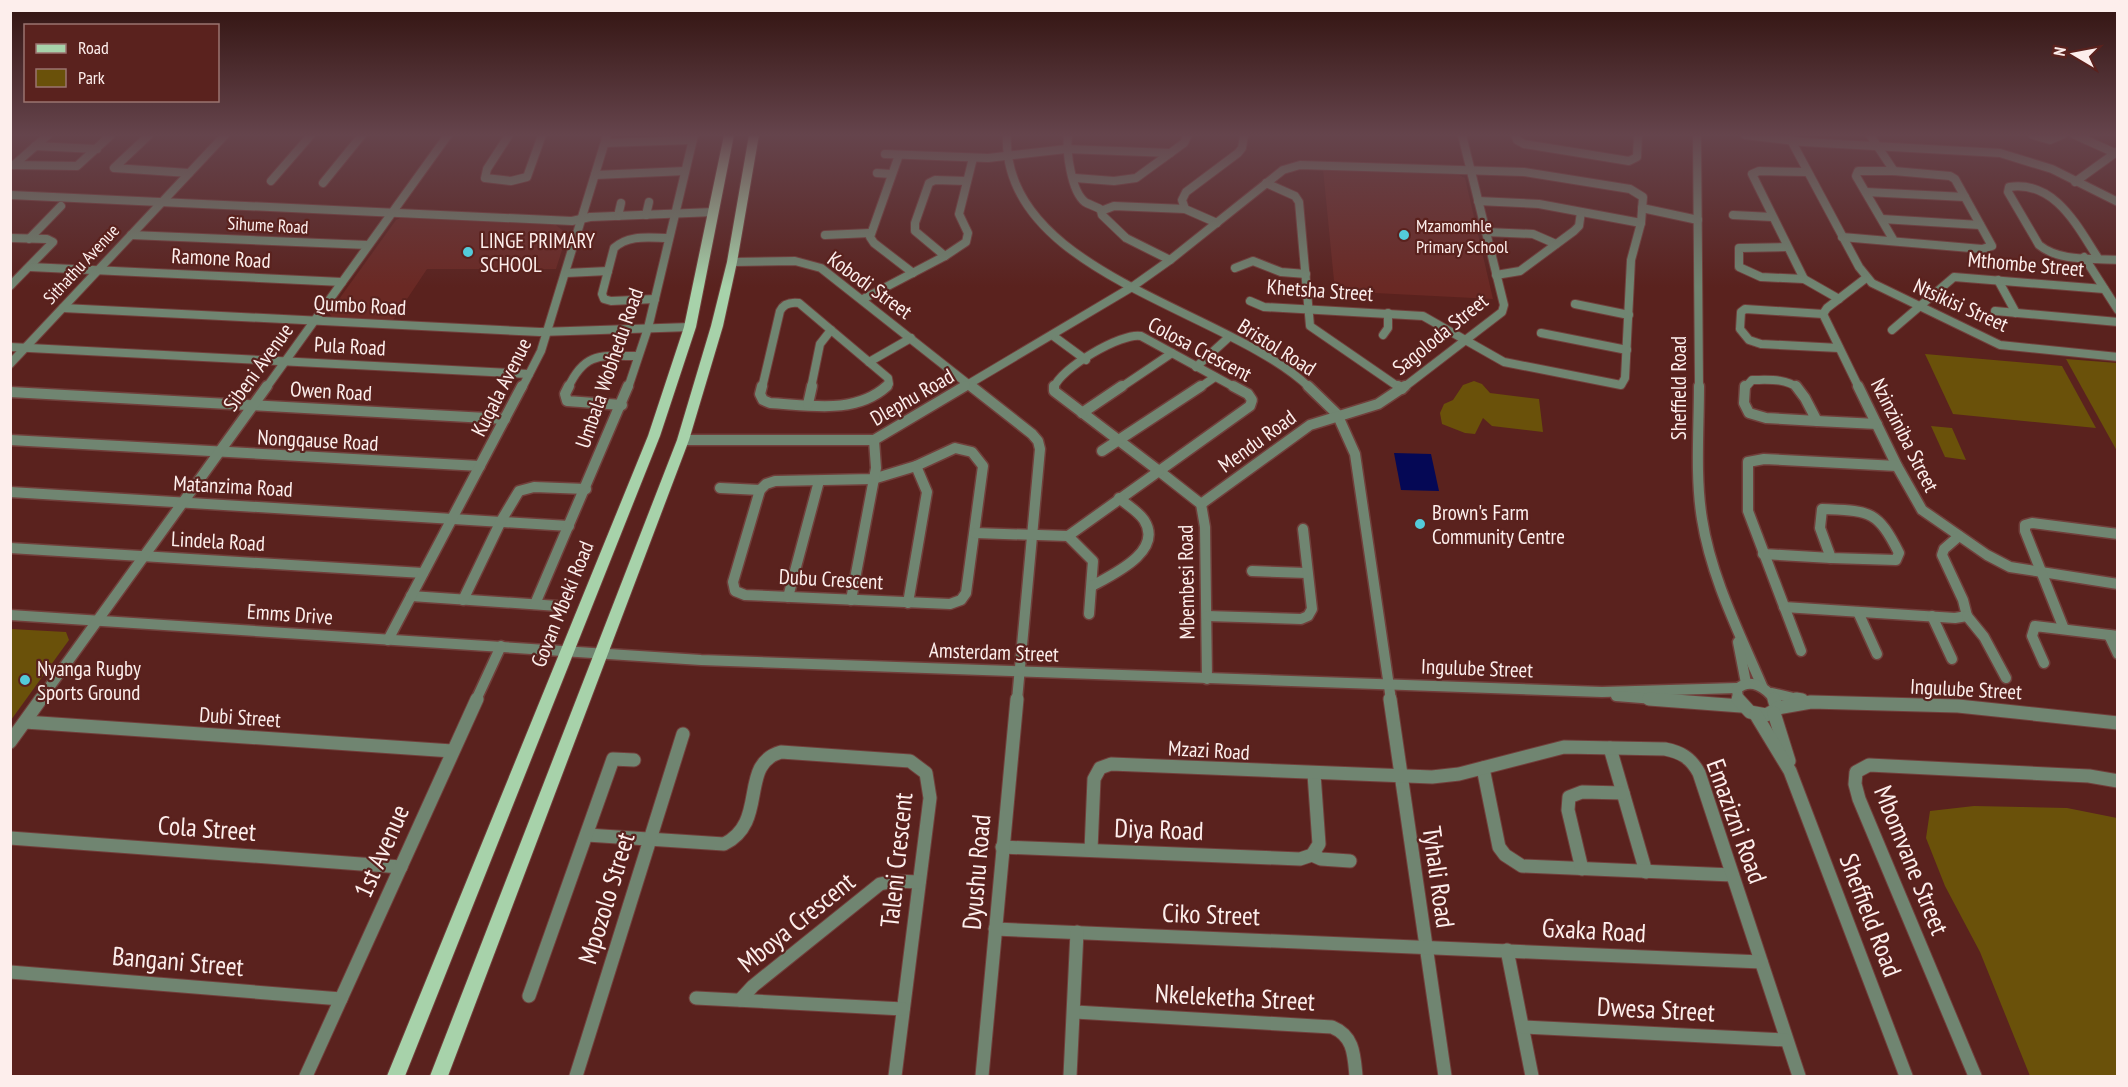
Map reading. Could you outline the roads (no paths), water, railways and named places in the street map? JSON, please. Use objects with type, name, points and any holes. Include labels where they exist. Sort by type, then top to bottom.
[{"type":"main road","name":"Govan Mbeki Road","points":[[396,1077],[654,436],[690,327],[719,186]]},
{"type":"main road","points":[[439,1077],[683,441],[709,357],[732,262],[745,186]]},
{"type":"street","name":"Sithathu Avenue","points":[[10,364],[177,186]]},
{"type":"street","name":"Sibeni Avenue","points":[[10,741],[411,186]]},
{"type":"street","name":"Kuqala Avenue","points":[[388,640],[541,351],[592,186]]},
{"type":"street","name":"Umbala Wobhedu Road","points":[[535,604],[622,405],[648,328],[682,186]]},
{"type":"street","points":[[885,186],[870,233],[872,240],[913,273]]},
{"type":"street","points":[[928,186],[915,223],[918,235],[945,256]]},
{"type":"street","points":[[863,299],[945,256],[968,239],[968,233],[959,214],[966,186]]},
{"type":"street","name":"Bristol Road","points":[[1016,186],[1029,206],[1083,259],[1278,363],[1300,378],[1337,414],[1355,454],[1387,684]]},
{"type":"street","points":[[1077,186],[1080,198],[1102,210],[1114,206],[1185,209],[1217,223]]},
{"type":"street","points":[[1185,209],[1182,200],[1186,192],[1194,186]]},
{"type":"street","name":"Dlephu Road","points":[[683,441],[874,440],[1132,286],[1170,260],[1263,186]]},
{"type":"street","points":[[1272,186],[1292,194],[1299,200],[1308,321],[1313,329],[1402,389]]},
{"type":"street","name":"Sagoloda Street","points":[[1337,414],[1378,405],[1467,341],[1502,312],[1504,305],[1474,186]]},
{"type":"street","name":"Dlephu Road","points":[[1610,186],[1630,189],[1641,194],[1642,208]]},
{"type":"street","name":"Sheffield Road","points":[[1698,186],[1699,465],[1702,520],[1713,567],[1738,635],[1767,689]]},
{"type":"street","points":[[1758,186],[1804,279]]},
{"type":"street","points":[[1814,186],[1866,278],[1823,314],[1745,309],[1741,312],[1740,329],[1749,340],[1761,344],[1839,348]]},
{"type":"street","points":[[1862,186],[1894,242]]},
{"type":"street","points":[[1842,237],[1991,248],[1959,186]]},
{"type":"street","points":[[2012,186],[2008,187],[2008,192],[2042,249],[2055,255],[2118,260]]},
{"type":"street","points":[[2017,186],[2060,203],[2098,258]]},
{"type":"street","points":[[2083,186],[2118,202]]},
{"type":"street","points":[[1866,192],[1965,197]]},
{"type":"street","points":[[10,195],[572,221],[618,216],[714,212]]},
{"type":"street","points":[[10,205],[21,195]]},
{"type":"street","points":[[1478,201],[1539,204],[1641,223]]},
{"type":"street","points":[[646,215],[649,202]]},
{"type":"street","points":[[618,216],[621,203]]},
{"type":"street","points":[[29,239],[61,207]]},
{"type":"street","points":[[1541,333],[1627,350],[1631,260],[1641,223],[1642,208],[1698,220]]},
{"type":"street","points":[[1102,210],[1102,215],[1126,237],[1170,260]]},
{"type":"street","points":[[1496,275],[1516,273],[1578,228],[1581,212]]},
{"type":"street","points":[[1733,215],[1772,217]]},
{"type":"street","points":[[1882,219],[1980,225]]},
{"type":"street","points":[[1486,232],[1533,234],[1556,244]]},
{"type":"street","points":[[825,235],[870,233]]},
{"type":"street","name":"Sihume Road","points":[[131,235],[368,246]]},
{"type":"street","points":[[10,238],[53,242],[10,286]]},
{"type":"street","points":[[655,299],[611,301],[604,298],[602,294],[614,248],[618,243],[627,239],[669,238]]},
{"type":"street","points":[[1787,247],[1739,248],[1739,267],[1747,274],[1760,277],[1804,279],[1839,299]]},
{"type":"street","points":[[869,255],[882,249]]},
{"type":"street","points":[[2084,257],[2118,310]]},
{"type":"street","points":[[1235,268],[1244,261],[1253,260],[1282,272],[1306,274]]},
{"type":"street","name":"Kobodi Street","points":[[732,262],[795,261],[812,264],[835,277],[1032,434],[1038,441],[1040,449],[1031,536]]},
{"type":"street","name":"Ramone Road","points":[[30,267],[342,282]]},
{"type":"street","points":[[566,273],[608,271]]},
{"type":"street","name":"Ntsikisi Street","points":[[1866,278],[2000,345],[2118,357]]},
{"type":"street","name":"Mthombe Street","points":[[1892,330],[1951,278],[2104,289]]},
{"type":"street","points":[[1998,280],[2016,313]]},
{"type":"street","name":"Khetsha Street","points":[[1250,301],[1264,307],[1423,316],[1503,362],[1610,384],[1621,385],[1625,378],[1627,350]]},
{"type":"street","points":[[788,303],[799,303],[831,330],[888,378],[889,384],[885,390],[865,402],[845,405],[770,403],[763,400],[760,394],[780,311],[788,303]]},
{"type":"street","points":[[1575,304],[1629,315]]},
{"type":"street","name":"Qumbo Road","points":[[63,308],[548,331],[690,327]]},
{"type":"street","points":[[1995,311],[2118,322]]},
{"type":"street","name":"Khetsha Street","points":[[1383,335],[1389,328],[1388,313]]},
{"type":"street","name":"Nzinziniba Street","points":[[1823,314],[1917,505],[2003,565],[2118,584]]},
{"type":"street","points":[[808,404],[820,344],[831,330]]},
{"type":"street","name":"Colosa Crescent","points":[[1068,536],[1250,406],[1252,400],[1248,394],[1141,336],[1132,334],[1124,336],[1058,379],[1054,385],[1054,391],[1157,472]]},
{"type":"street","points":[[1052,335],[1086,360]]},
{"type":"street","points":[[1196,366],[1229,337]]},
{"type":"street","points":[[869,362],[911,338]]},
{"type":"street","name":"Pula Road","points":[[10,347],[529,374]]},
{"type":"street","points":[[1082,413],[1172,353]]},
{"type":"street","points":[[622,405],[574,403],[567,401],[565,394],[580,364],[588,358],[638,356]]},
{"type":"street","points":[[1102,451],[1215,377]]},
{"type":"street","points":[[1817,421],[1802,390],[1796,384],[1759,380],[1745,385],[1744,407],[1748,414],[1758,418],[1817,421],[1877,424]]},
{"type":"street","name":"Owen Road","points":[[10,392],[505,419]]},
{"type":"street","name":"Mendu Road","points":[[1201,504],[1301,430],[1337,414]]},
{"type":"street","name":"Nongqause Road","points":[[10,440],[480,466]]},
{"type":"street","points":[[851,600],[876,468],[874,440]]},
{"type":"street","name":"Dubu Crescent","points":[[955,448],[960,448],[976,454],[983,466],[966,593],[961,600],[950,604],[746,595],[739,594],[733,586],[760,490],[766,484],[776,481],[873,479],[916,466],[955,448]]},
{"type":"street","points":[[1801,651],[1763,554],[1747,504],[1748,462],[1764,459],[1897,466]]},
{"type":"street","points":[[908,603],[927,492],[916,466]]},
{"type":"street","name":"Mbembesi Road","points":[[1157,472],[1201,504],[1205,527],[1207,679]]},
{"type":"street","points":[[788,597],[819,481]]},
{"type":"street","points":[[463,600],[514,496],[526,488],[586,489]]},
{"type":"street","name":"Dubu Crescent","points":[[720,488],[760,490]]},
{"type":"street","name":"Matanzima Road","points":[[10,492],[569,526]]},
{"type":"street","points":[[1092,586],[1136,558],[1146,548],[1148,534],[1146,522],[1119,498]]},
{"type":"street","points":[[1763,554],[1831,558],[1886,561],[1896,560],[1899,553],[1886,525],[1877,517],[1863,511],[1822,509],[1818,519],[1819,532],[1831,558]]},
{"type":"street","points":[[2064,629],[2025,531],[2025,525],[2032,523],[2118,534]]},
{"type":"street","points":[[1207,616],[1301,619],[1308,616],[1312,609],[1303,529]]},
{"type":"street","points":[[975,533],[1068,536],[1093,559],[1089,614]]},
{"type":"street","name":"Dyushu Road","points":[[982,1077],[1031,536]]},
{"type":"street","points":[[1959,536],[1944,549],[1942,555],[1964,600],[1967,616],[1984,637],[2006,678]]},
{"type":"street","name":"Lindela Road","points":[[10,549],[423,573]]},
{"type":"street","points":[[1252,571],[1307,573]]},
{"type":"street","points":[[411,596],[558,606]]},
{"type":"street","points":[[1784,607],[1960,618],[1967,616]]},
{"type":"street","points":[[1858,612],[1877,654]]},
{"type":"street","name":"Emms Drive","points":[[10,615],[567,651]]},
{"type":"street","points":[[1932,616],[1952,659]]},
{"type":"street","points":[[2044,663],[2032,636],[2032,630],[2038,625],[2113,636],[2118,654]]},
{"type":"street","name":"Sheffield Road","points":[[1738,635],[1742,685]]},
{"type":"street","name":"1st Avenue","points":[[306,1077],[501,646]]},
{"type":"street","name":"Amsterdam Street","points":[[567,651],[1018,673],[1387,684]]},
{"type":"street","name":"Ingulube Street","points":[[1387,684],[1602,692],[1742,685]]},
{"type":"street","name":"Tyhali Road","points":[[1387,684],[1445,1077]]},
{"type":"street","points":[[1742,685],[1767,689],[1776,700],[1775,710],[1766,716],[1756,715],[1741,706],[1736,693],[1742,685]]},
{"type":"street","name":"Ingulube Street","points":[[1767,689],[1811,702]]},
{"type":"street","name":"Ingulube Street","points":[[1602,692],[1624,697],[1741,706]]},
{"type":"street","name":"Ingulube Street","points":[[1775,710],[1811,702],[1958,706],[2118,723]]},
{"type":"street","name":"Sheffield Road","points":[[1775,710],[1790,771],[1906,1077]]},
{"type":"street","name":"Sheffield Road","points":[[1756,715],[1790,771]]},
{"type":"street","name":"Dubi Street","points":[[25,722],[452,751]]},
{"type":"street","name":"Mpozolo Street","points":[[576,1077],[683,734]]},
{"type":"street","name":"Emazizni Road","points":[[1401,777],[1443,776],[1483,768],[1554,748],[1665,749],[1688,757],[1699,773],[1798,1077]]},
{"type":"street","points":[[1610,748],[1646,872]]},
{"type":"street","name":"Taleni Crescent","points":[[649,840],[724,844],[736,841],[745,830],[761,767],[768,756],[782,752],[910,761],[926,773],[930,798],[895,1077]]},
{"type":"street","points":[[529,996],[613,759],[634,760]]},
{"type":"street","name":"Mzazi Road","points":[[1091,850],[1094,779],[1100,768],[1111,764],[1401,777]]},
{"type":"street","name":"Mbomvane Street","points":[[1975,1077],[1859,799],[1855,784],[1856,772],[1869,765],[2089,776],[2118,781]]},
{"type":"street","points":[[1483,768],[1496,837],[1505,855],[1522,866],[1732,875]]},
{"type":"street","points":[[1312,855],[1319,844],[1314,774]]},
{"type":"street","points":[[1582,869],[1568,810],[1569,797],[1582,792],[1623,793]]},
{"type":"street","points":[[586,835],[649,840]]},
{"type":"street","name":"Cola Street","points":[[10,837],[401,867]]},
{"type":"street","name":"Diya Road","points":[[1002,847],[1300,859],[1312,855],[1322,859],[1350,861]]},
{"type":"street","name":"Mboya Crescent","points":[[740,1000],[753,986],[880,884],[894,881],[919,882]]},
{"type":"street","name":"Ciko Street","points":[[995,929],[1425,947]]},
{"type":"street","points":[[1070,1077],[1075,1012],[1077,932]]},
{"type":"street","name":"Gxaka Road","points":[[1425,947],[1761,962]]},
{"type":"street","points":[[1507,950],[1532,1077]]},
{"type":"street","name":"Bangani Street","points":[[10,972],[341,999]]},
{"type":"street","name":"Mboya Crescent","points":[[696,998],[903,1009]]},
{"type":"street","name":"Nkeleketha Street","points":[[1075,1012],[1332,1027],[1343,1032],[1349,1039],[1354,1051],[1356,1077]]},
{"type":"street","name":"Dwesa Street","points":[[1522,1027],[1786,1040]]},
{"type":"place","name":"Mzamomhle Primary School","points":[[1404,235]]},
{"type":"place","name":"LINGE PRIMARY SCHOOL","points":[[468,252]]},
{"type":"place","name":"Brown's Farm Community Centre","points":[[1420,524]]},
{"type":"place","name":"Nyanga Rugby Sports Ground","points":[[25,680]]}]
